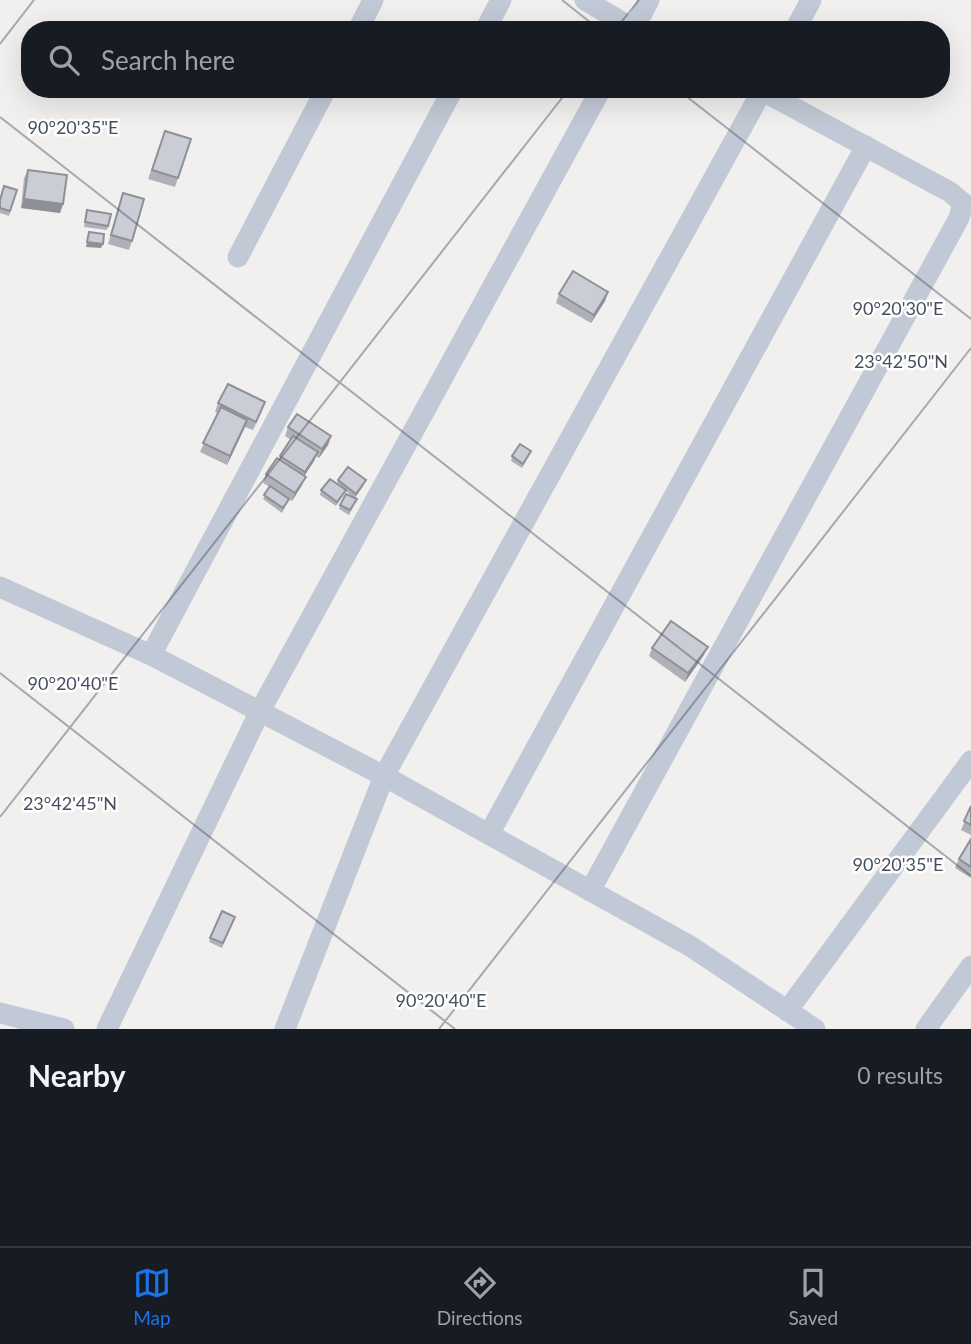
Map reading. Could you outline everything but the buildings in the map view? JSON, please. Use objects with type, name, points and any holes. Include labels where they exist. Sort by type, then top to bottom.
[{"type":"street","points":[[362,21],[373,0]]},
{"type":"street","points":[[490,21],[500,0]]},
{"type":"street","points":[[585,0],[619,21]]},
{"type":"street","points":[[638,21],[649,0]]},
{"type":"street","points":[[800,21],[811,0]]},
{"type":"street","points":[[238,257],[321,98]]},
{"type":"street","points":[[151,655],[448,98]]},
{"type":"street","points":[[107,1029],[260,711],[596,98]]},
{"type":"street","points":[[285,1029],[384,776],[757,98]]},
{"type":"street","points":[[590,891],[959,218],[963,203],[950,192],[776,98]]},
{"type":"street","points":[[489,834],[866,146]]},
{"type":"street","points":[[0,587],[151,655],[384,776],[690,946],[814,1029]]},
{"type":"street","points":[[787,1011],[971,761]]},
{"type":"street","points":[[926,1029],[971,966]]},
{"type":"street","points":[[0,1013],[64,1029]]}]
